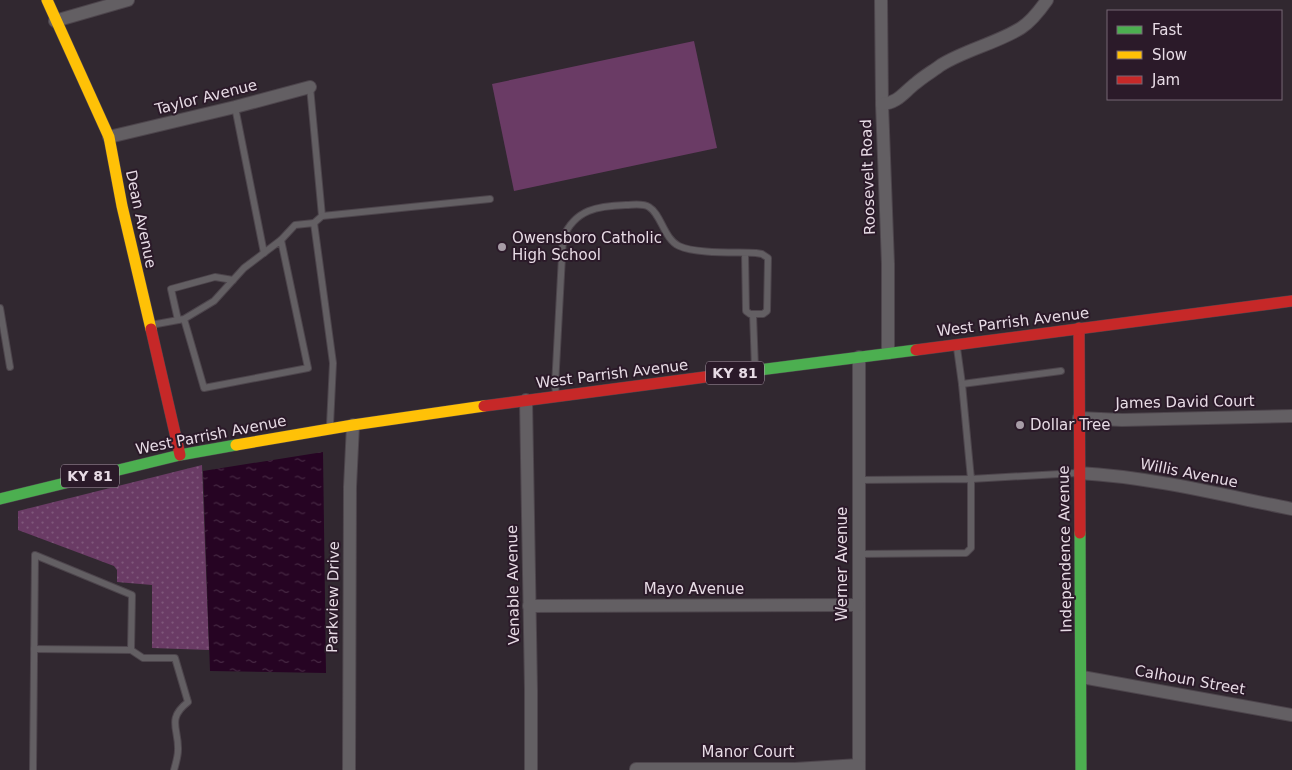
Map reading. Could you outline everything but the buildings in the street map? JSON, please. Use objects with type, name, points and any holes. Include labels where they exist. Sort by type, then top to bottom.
[{"type":"main road","name":"Dean Avenue","points":[[47,0],[109,137],[122,206],[180,455]]},
{"type":"main road","name":"West Parrish Avenue","points":[[0,499],[180,455],[353,425],[556,396],[1292,301]]},
{"type":"main road","name":"Independence Avenue","points":[[1079,328],[1081,770]]},
{"type":"street","points":[[55,21],[128,0]]},
{"type":"street","name":"Roosevelt Road","points":[[881,0],[882,104],[888,264],[888,353]]},
{"type":"street","points":[[882,104],[898,100],[916,83],[944,63],[1009,35],[1035,16],[1047,0]]},
{"type":"street","name":"Taylor Avenue","points":[[109,137],[310,87]]},
{"type":"street","name":"Werner Avenue","points":[[859,357],[859,768]]},
{"type":"street","name":"Venable Avenue","points":[[526,400],[532,690],[531,770]]},
{"type":"street","name":"James David Court","points":[[1079,418],[1122,420],[1292,416]]},
{"type":"street","name":"Parkview Drive","points":[[349,770],[350,487],[353,425]]},
{"type":"street","name":"Willis Avenue","points":[[1079,473],[1146,481],[1292,509]]},
{"type":"street","name":"Mayo Avenue","points":[[529,606],[858,605]]},
{"type":"street","name":"Calhoun Street","points":[[1082,677],[1292,715]]},
{"type":"street","name":"Manor Court","points":[[636,770],[859,768]]},
{"type":"lane","points":[[310,87],[322,216]]},
{"type":"lane","points":[[235,107],[264,253]]},
{"type":"lane","points":[[150,325],[181,320],[214,302],[244,268],[281,240],[295,225],[314,223],[322,216],[490,199]]},
{"type":"lane","points":[[556,396],[563,238],[573,220],[584,212],[603,206],[642,204],[652,209],[670,239],[677,245],[694,250],[746,253],[762,254],[768,258],[767,311],[763,314],[748,313],[745,308],[746,253]]},
{"type":"lane","points":[[314,223],[333,363],[330,429]]},
{"type":"lane","points":[[233,280],[215,277],[171,289],[204,388],[308,368],[281,240]]},
{"type":"lane","points":[[0,308],[10,367]]},
{"type":"lane","points":[[753,314],[756,370]]},
{"type":"lane","points":[[858,554],[966,553],[970,548],[971,478],[962,384],[956,344]]},
{"type":"lane","points":[[962,384],[1062,371]]},
{"type":"lane","points":[[858,480],[971,478],[1079,473]]},
{"type":"lane","points":[[33,770],[34,555],[132,595],[131,650]]},
{"type":"lane","points":[[34,650],[131,650],[143,658],[175,658],[188,702],[182,706],[176,716],[174,725],[178,749],[174,770]]},
{"type":"shaded area","points":[[694,41],[717,148],[514,191],[492,84]]},
{"type":"shaded area","points":[[202,465],[209,650],[152,648],[152,585],[117,582],[117,570],[114,566],[18,530],[18,511]]},
{"type":"water","points":[[323,452],[326,673],[210,671],[203,471]]},
{"type":"traffic: fast","points":[[728,374],[916,350]]},
{"type":"traffic: fast","points":[[0,499],[180,455],[236,445]]},
{"type":"traffic: fast","points":[[1080,533],[1081,770]]},
{"type":"traffic: slow","points":[[47,0],[109,137],[122,206],[151,329]]},
{"type":"traffic: slow","points":[[236,445],[353,425],[484,406]]},
{"type":"traffic: jam","points":[[916,350],[1292,301]]},
{"type":"traffic: jam","points":[[1079,328],[1080,533]]},
{"type":"traffic: jam","points":[[151,329],[180,455]]},
{"type":"traffic: jam","points":[[484,406],[728,374]]},
{"type":"place","name":"Owensboro Catholic High School","points":[[502,247]]},
{"type":"place","name":"Dollar Tree","points":[[1020,425]]}]
